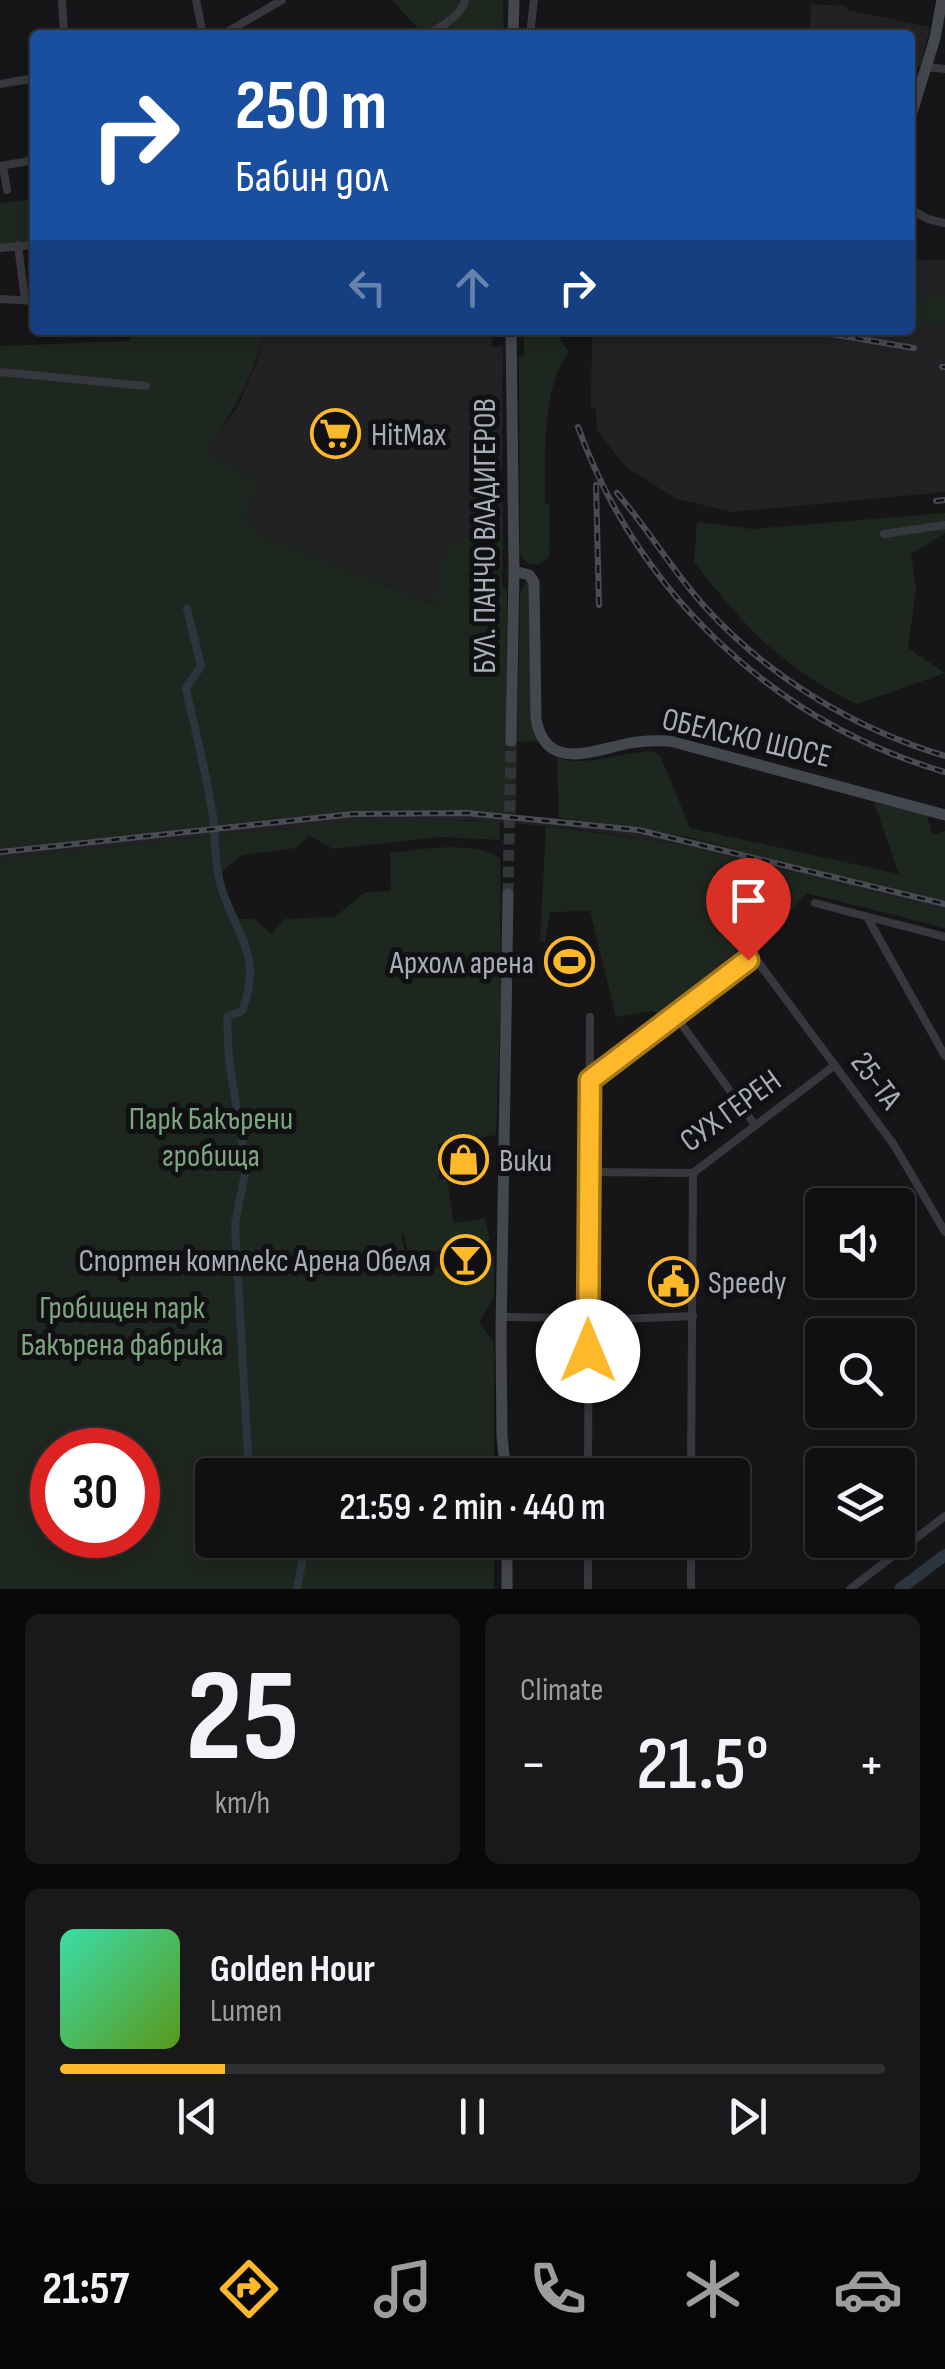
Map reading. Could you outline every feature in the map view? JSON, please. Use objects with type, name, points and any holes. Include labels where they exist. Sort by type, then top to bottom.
[{"type":"street","points":[[62,0],[64,30]]},
{"type":"street","points":[[196,0],[203,30]]},
{"type":"street","points":[[230,30],[280,0]]},
{"type":"street","points":[[434,30],[454,16],[465,0]]},
{"type":"street","points":[[513,30],[514,0]]},
{"type":"street","points":[[531,30],[534,0]]},
{"type":"street","points":[[915,102],[942,0]]},
{"type":"street","points":[[926,66],[945,69]]},
{"type":"street","points":[[0,84],[30,79]]},
{"type":"street","points":[[6,190],[1,166],[30,161]]},
{"type":"street","points":[[915,212],[945,223]]},
{"type":"street","points":[[0,248],[30,244]]},
{"type":"street","points":[[0,299],[30,300],[18,245]]},
{"type":"street","name":"БУЛ. ПАНЧО ВЛАДИГЕРОВ","points":[[510,335],[514,571],[511,742]]},
{"type":"street","points":[[0,372],[146,386]]},
{"type":"street","points":[[884,534],[945,525]]},
{"type":"street","name":"ОБЕЛСКО ШОСЕ","points":[[514,571],[530,575],[534,582],[536,719],[541,736],[554,749],[585,756],[642,741],[670,742],[945,815]]},
{"type":"street","points":[[506,1458],[502,1436],[508,894]]},
{"type":"street","points":[[816,903],[945,937]]},
{"type":"street","points":[[867,917],[945,1056]]},
{"type":"street","name":"25-ТА","points":[[674,1014],[744,963],[753,960],[761,964],[894,1144],[945,1232]]},
{"type":"street","points":[[590,1080],[674,1014],[755,1125]]},
{"type":"street","points":[[588,1458],[590,1016]]},
{"type":"street","name":"СУХ ГЕРЕН","points":[[588,1172],[693,1173],[835,1065]]},
{"type":"street","points":[[691,1458],[693,1173]]},
{"type":"street","points":[[503,1317],[692,1316]]},
{"type":"street","points":[[850,1589],[945,1516]]},
{"type":"street","points":[[507,1558],[507,1589]]},
{"type":"street","points":[[588,1558],[588,1589]]},
{"type":"street","points":[[690,1589],[691,1558]]},
{"type":"shaded area","points":[[811,4],[846,6],[847,10],[930,27],[920,67],[915,66],[915,30],[810,30]]},
{"type":"shaded area","points":[[915,260],[945,260],[945,492],[732,512],[677,499],[627,468],[597,431],[596,408],[591,407],[592,335],[915,335]]},
{"type":"shaded area","points":[[264,335],[491,335],[492,347],[503,347],[502,469],[495,483],[503,489],[503,531],[472,534],[437,589],[437,605],[261,535],[244,516],[259,484],[209,456],[208,444],[237,408]]},
{"type":"shaded area","points":[[380,811],[477,811],[633,826],[945,902],[945,910],[678,844],[571,828],[470,820],[296,827],[0,859],[0,849]]},
{"type":"green space","points":[[392,0],[503,0],[504,30],[419,30]]},
{"type":"green space","points":[[30,200],[30,244],[0,247],[0,203]]},
{"type":"green space","points":[[915,297],[945,298],[945,322],[915,327]]},
{"type":"green space","points":[[131,335],[263,335],[243,390],[209,444],[210,456],[259,484],[244,516],[261,535],[436,605],[440,571],[450,550],[469,537],[503,531],[502,585],[507,592],[506,741],[517,741],[520,594],[526,581],[531,722],[538,741],[517,742],[516,814],[380,811],[0,849],[0,346],[130,341]]},
{"type":"green space","points":[[524,335],[559,335],[569,351],[553,385],[549,405],[545,504],[550,505],[549,558],[537,565],[527,563],[520,555],[519,357],[524,354]]},
{"type":"green space","points":[[945,513],[945,533],[911,554],[916,588],[908,648],[945,673],[857,704],[807,675],[766,644],[694,562],[697,522],[753,529]]},
{"type":"green space","points":[[650,751],[660,755],[690,828],[899,874],[874,802],[927,815],[932,835],[945,831],[945,902],[689,837],[559,818],[557,758],[592,760]]},
{"type":"green space","name":"Парк Бакърени гробища","points":[[392,819],[499,822],[500,840],[440,837],[333,849],[309,835],[296,848],[242,855],[222,871],[224,887],[239,919],[254,919],[271,934],[285,919],[335,917],[365,892],[391,891],[390,853],[462,847],[500,858],[501,1003],[496,1135],[438,1144],[439,1179],[447,1179],[454,1223],[485,1218],[490,1240],[409,1257],[404,1234],[401,1235],[410,1273],[494,1256],[494,1297],[479,1323],[494,1342],[494,1458],[195,1458],[195,1558],[494,1558],[494,1589],[0,1589],[0,859]]},
{"type":"green space","points":[[546,826],[678,844],[945,910],[945,928],[807,893],[758,946],[672,1009],[662,1015],[653,1011],[616,1017],[590,911],[550,912],[545,942],[540,941]]},
{"type":"waterway","points":[[187,609],[201,666],[186,688],[210,801],[217,869],[249,959],[248,991],[242,1011],[227,1017],[229,1060],[246,1168],[235,1224],[249,1458]]},
{"type":"waterway","points":[[900,1589],[945,1555]]},
{"type":"waterway","points":[[297,1589],[303,1558]]},
{"type":"tunnel","points":[[508,894],[511,741]]},
{"type":"railway","points":[[837,335],[914,348]]},
{"type":"railway","points":[[578,427],[604,487],[637,544],[676,596],[720,643],[770,685],[824,721],[883,750],[945,772]]},
{"type":"railway","points":[[596,485],[599,605]]},
{"type":"railway","points":[[617,493],[694,594],[758,657],[847,716],[945,756]]},
{"type":"railway","points":[[936,501],[945,500]]},
{"type":"railway","points":[[0,852],[353,814],[467,813],[638,830],[945,904]]},
{"type":"place","name":"HitMax","points":[[336,434]]},
{"type":"place","name":"Архолл арена","points":[[569,962]]},
{"type":"place","name":"Вики","points":[[464,1160]]},
{"type":"place","name":"Спортен комплекс Арена Обеля","points":[[466,1260]]},
{"type":"place","name":"Speedy","points":[[673,1282]]},
{"type":"route","points":[[588,1351],[590,1080],[748,960]]},
{"type":"park label","name":"Гробищен парк Бакърена фабрика","points":[[122,1326]]}]
